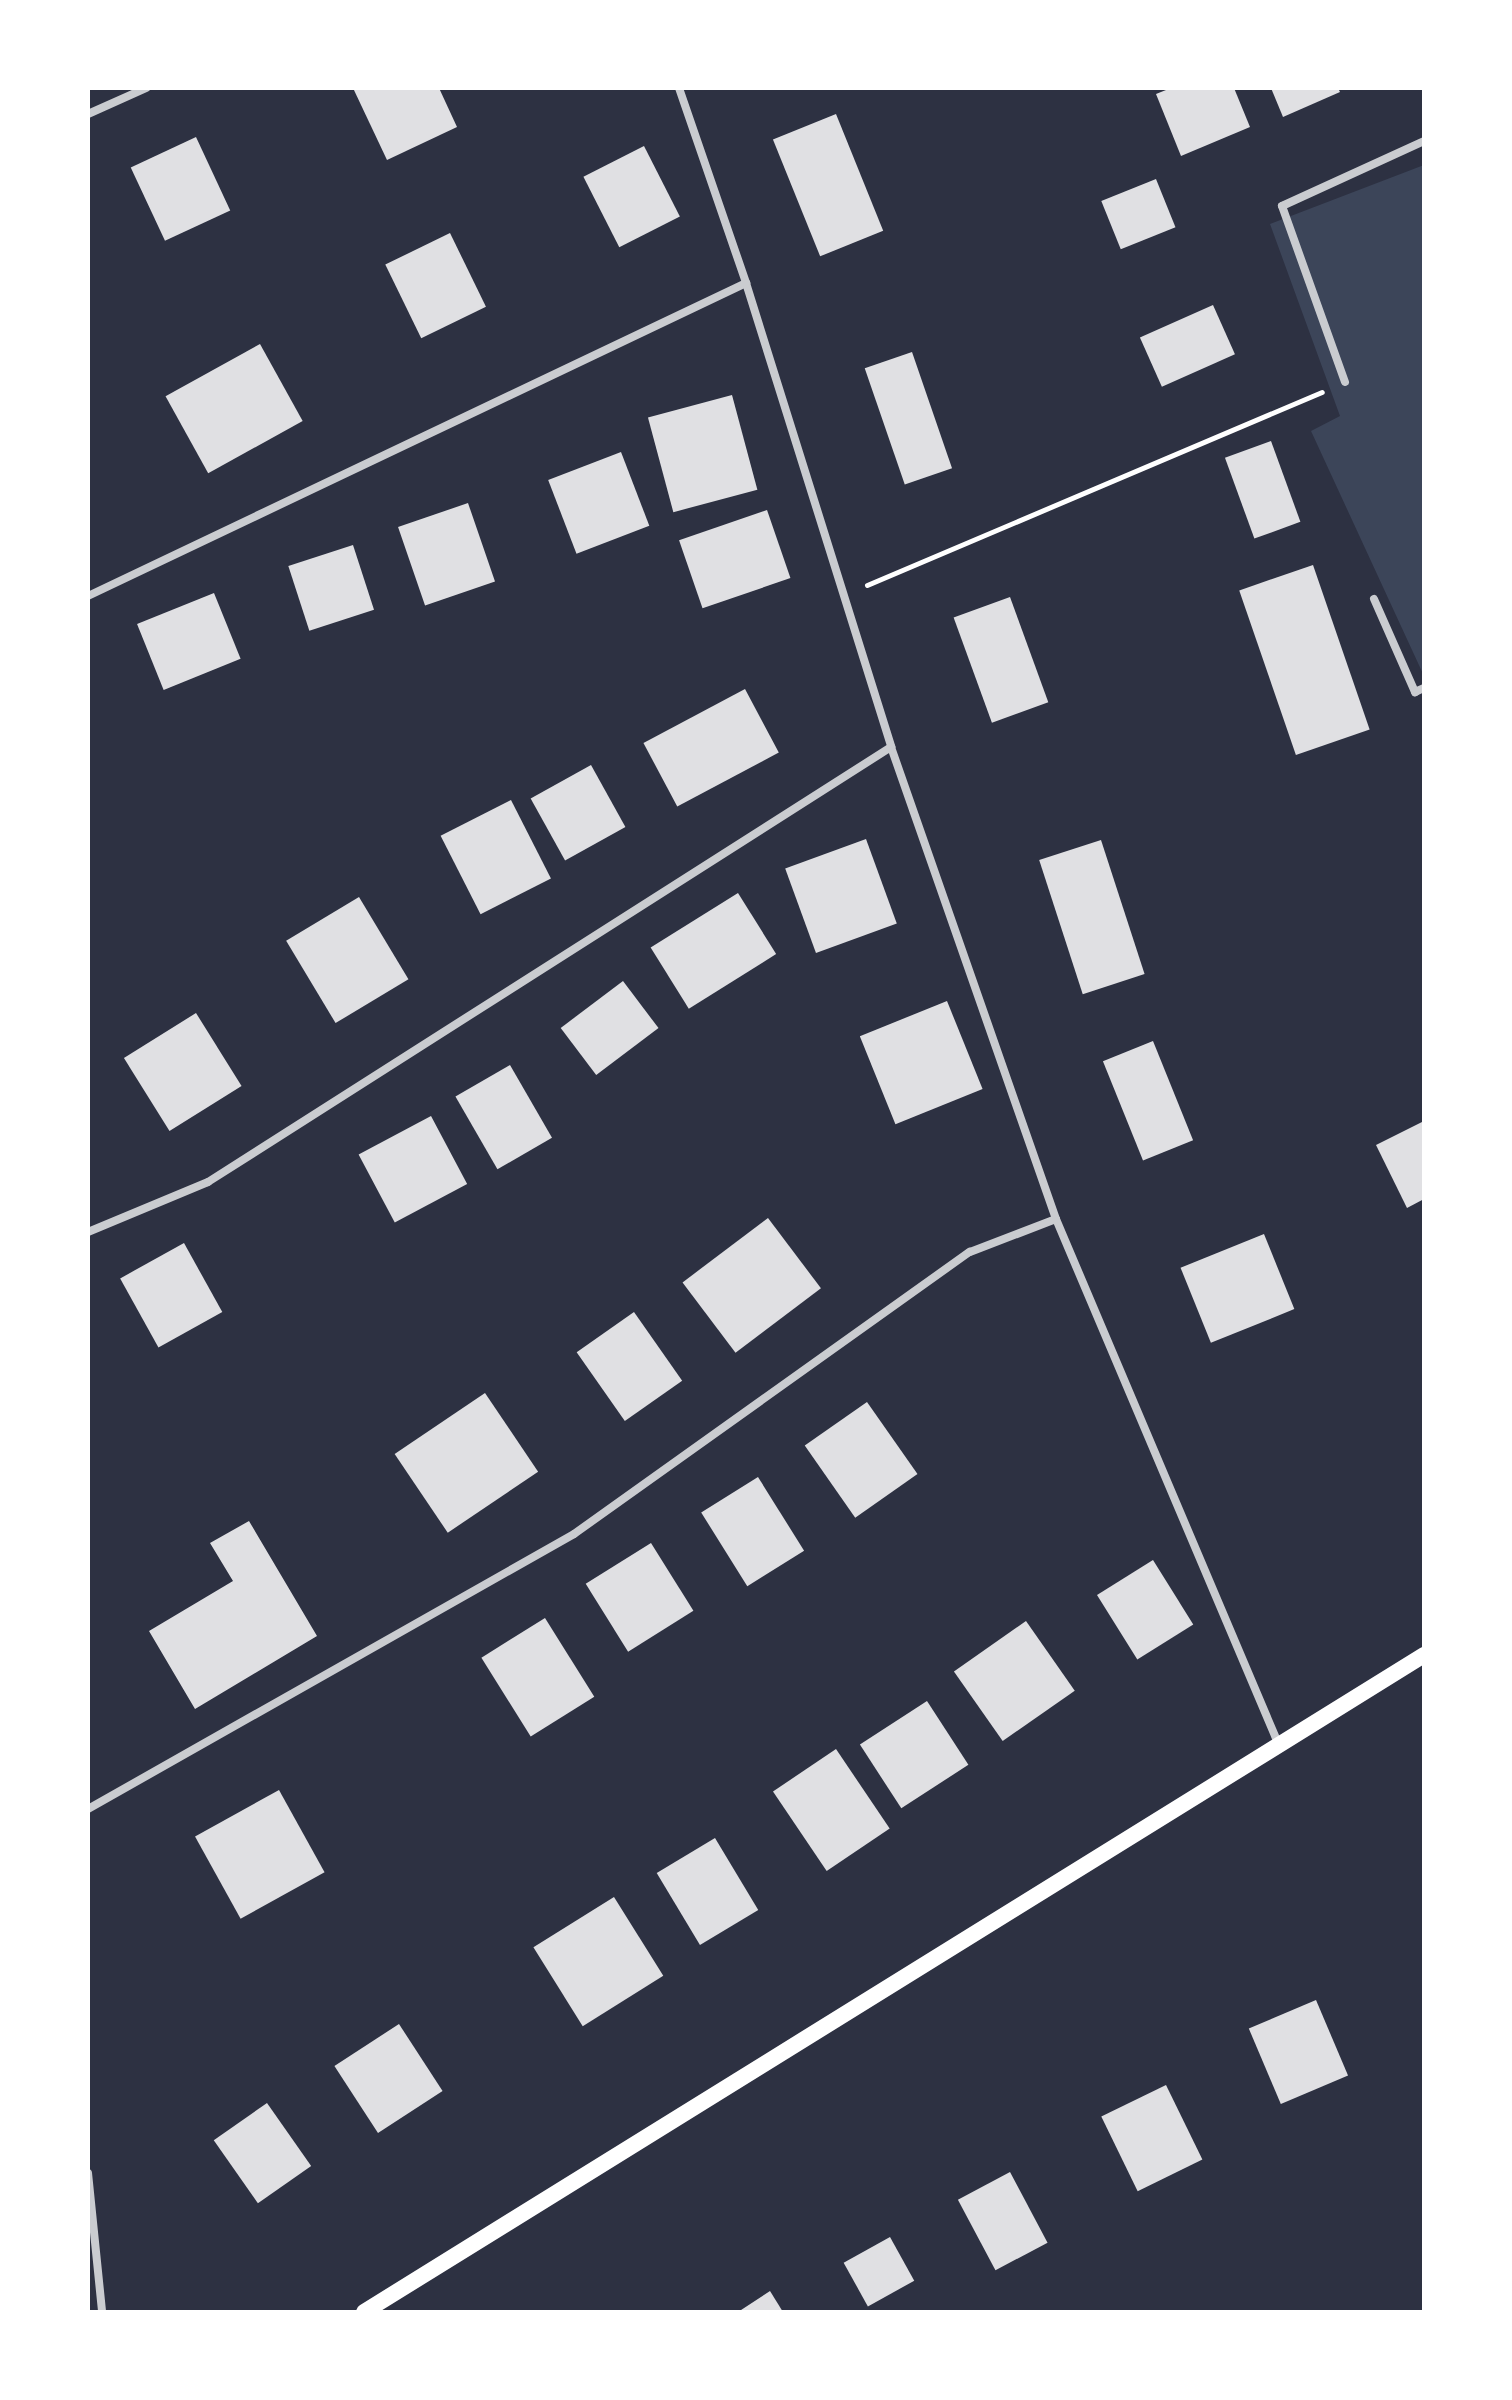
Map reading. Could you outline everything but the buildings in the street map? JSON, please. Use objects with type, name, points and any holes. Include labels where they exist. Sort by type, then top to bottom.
[{"type":"main road","points":[[364,2312],[1424,1655]]},
{"type":"street","points":[[88,114],[146,88]]},
{"type":"street","points":[[679,88],[746,283],[891,747],[1056,1219],[1278,1743]]},
{"type":"street","points":[[1345,382],[1282,206],[1424,141]]},
{"type":"street","points":[[88,596],[746,283]]},
{"type":"street","points":[[1374,599],[1415,692],[1424,688]]},
{"type":"street","points":[[88,1232],[208,1182],[891,747]]},
{"type":"street","points":[[88,1809],[574,1534],[970,1252],[1056,1219]]},
{"type":"street","points":[[88,2173],[102,2312]]},
{"type":"path","points":[[843,596],[1345,382]]},
{"type":"shaded area","points":[[1424,165],[1424,676],[1311,431],[1340,416],[1270,224]]}]
